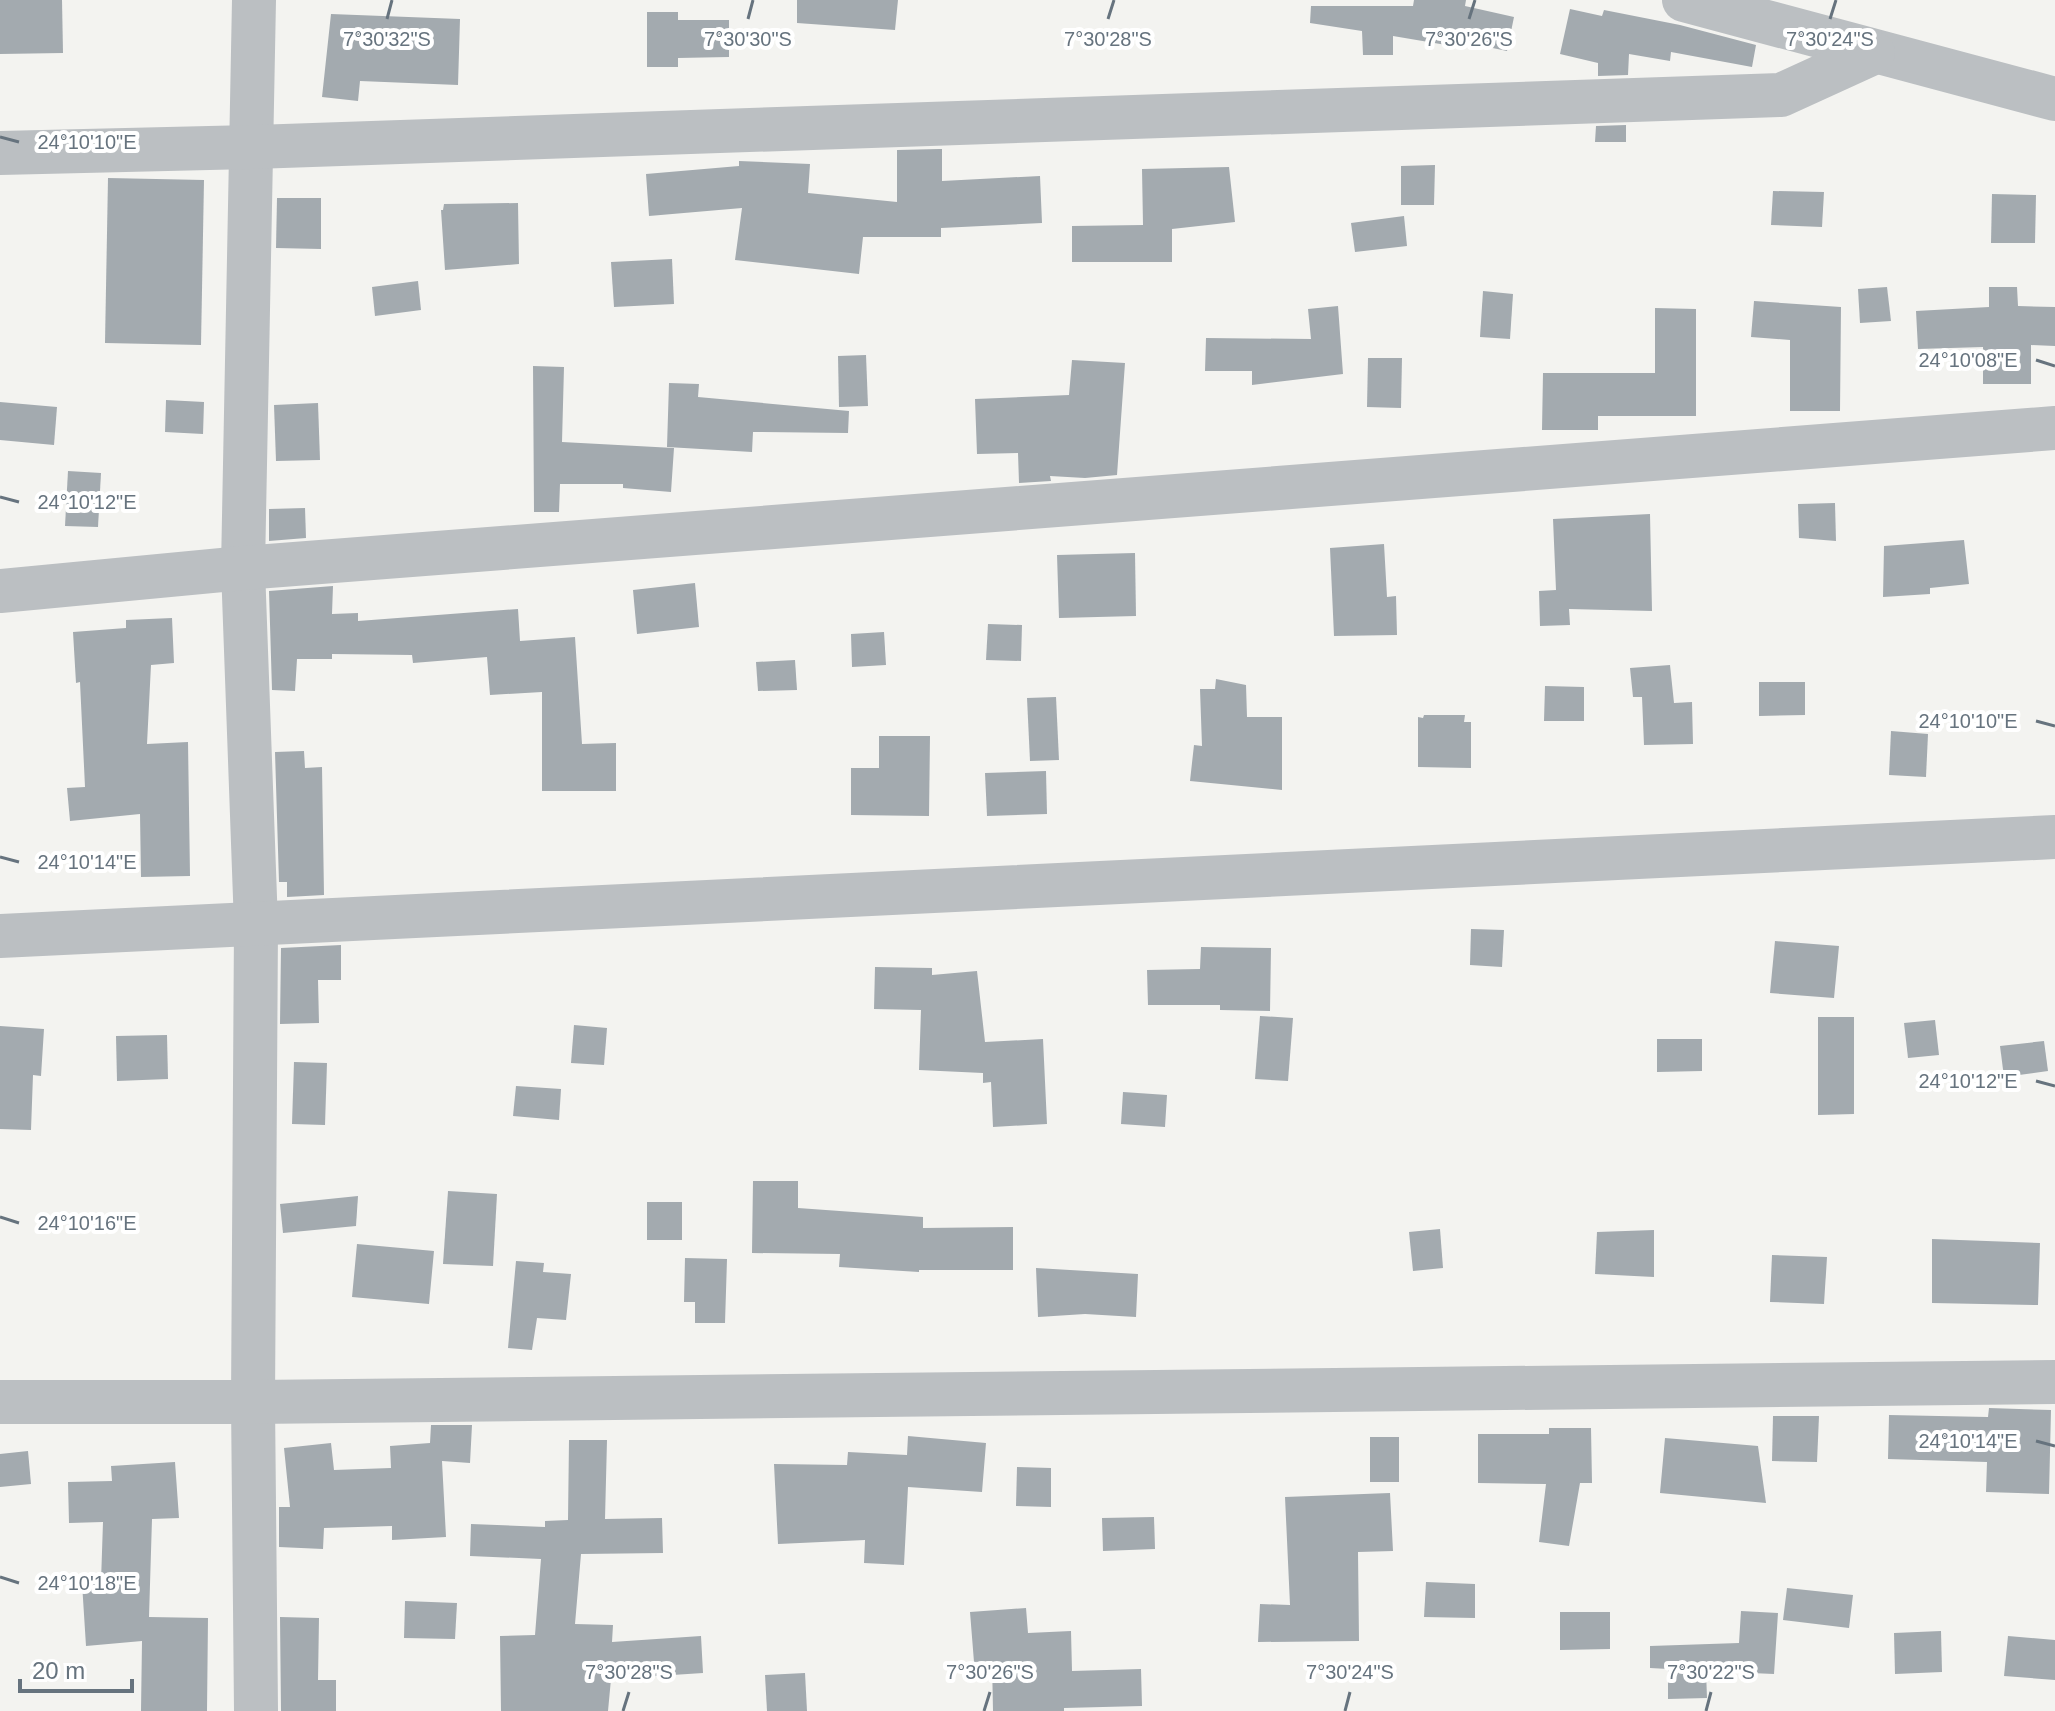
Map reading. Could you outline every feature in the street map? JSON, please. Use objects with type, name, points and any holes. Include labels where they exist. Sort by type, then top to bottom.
[{"type":"street","points":[[254,0],[243,568],[256,925],[253,1402],[256,1711]]},
{"type":"street","points":[[1684,0],[1873,53],[2055,99]]},
{"type":"street","points":[[0,153],[1781,95],[1873,53]]},
{"type":"street","points":[[0,591],[243,568],[2055,428]]},
{"type":"street","points":[[0,936],[2055,837]]},
{"type":"street","points":[[0,1402],[253,1402],[2055,1382]]},
{"type":"building","points":[[0,0],[62,0],[63,53],[0,54]]},
{"type":"building","points":[[797,0],[898,0],[895,30],[797,23]]},
{"type":"building","points":[[1414,0],[1466,0],[1465,6],[1514,17],[1507,51],[1459,41],[1458,47],[1393,36],[1393,55],[1363,55],[1362,31],[1310,23],[1311,6],[1413,6]]},
{"type":"building","points":[[1570,9],[1602,16],[1604,10],[1680,25],[1756,45],[1752,67],[1671,52],[1670,61],[1629,54],[1628,75],[1598,76],[1598,63],[1560,54]]},
{"type":"building","points":[[647,12],[678,12],[678,20],[729,20],[729,57],[678,58],[678,67],[647,67]]},
{"type":"building","points":[[331,14],[460,19],[458,85],[360,81],[358,101],[322,97]]},
{"type":"building","points":[[1626,125],[1626,142],[1595,142],[1596,126]]},
{"type":"building","points":[[942,149],[942,181],[1040,176],[1042,223],[941,228],[941,237],[863,237],[859,274],[735,260],[742,208],[649,216],[646,174],[739,166],[739,161],[810,164],[808,193],[897,202],[897,150]]},
{"type":"building","points":[[1435,165],[1434,205],[1401,205],[1401,166]]},
{"type":"building","points":[[1229,167],[1235,222],[1172,229],[1172,262],[1072,262],[1072,226],[1143,225],[1142,169]]},
{"type":"building","points":[[108,178],[204,180],[201,345],[105,343]]},
{"type":"building","points":[[1773,191],[1824,192],[1822,227],[1771,225]]},
{"type":"building","points":[[1992,194],[2036,195],[2035,243],[1991,243]]},
{"type":"building","points":[[277,198],[321,198],[321,249],[276,248]]},
{"type":"building","points":[[518,203],[519,264],[445,270],[441,210],[444,204]]},
{"type":"building","points":[[1404,216],[1407,246],[1355,252],[1351,223]]},
{"type":"building","points":[[672,259],[674,304],[614,307],[611,262]]},
{"type":"building","points":[[418,281],[421,310],[375,316],[372,287]]},
{"type":"building","points":[[1887,287],[1891,321],[1860,323],[1858,289]]},
{"type":"building","points":[[1989,287],[2017,287],[2018,306],[2055,307],[2055,346],[2031,345],[2031,384],[1983,384],[1983,347],[1918,349],[1916,311],[1989,307]]},
{"type":"building","points":[[1483,291],[1513,294],[1510,339],[1480,337]]},
{"type":"building","points":[[1754,301],[1841,307],[1840,411],[1790,411],[1790,340],[1751,337]]},
{"type":"building","points":[[1338,306],[1343,374],[1252,385],[1252,371],[1205,371],[1206,338],[1311,339],[1308,309]]},
{"type":"building","points":[[1655,308],[1696,309],[1696,416],[1598,416],[1598,430],[1542,430],[1543,373],[1655,373]]},
{"type":"building","points":[[866,355],[868,406],[839,407],[838,356]]},
{"type":"building","points":[[1368,358],[1402,358],[1401,408],[1367,407]]},
{"type":"building","points":[[1072,360],[1125,363],[1117,475],[1085,478],[1050,476],[1051,481],[1019,483],[1018,453],[977,454],[975,399],[1069,395]]},
{"type":"building","points":[[533,366],[564,367],[562,442],[674,448],[671,492],[623,488],[623,484],[560,484],[559,512],[534,512]]},
{"type":"building","points":[[669,383],[699,384],[698,397],[849,411],[848,433],[753,432],[752,452],[667,447]]},
{"type":"building","points":[[166,400],[204,402],[203,434],[165,432]]},
{"type":"building","points":[[0,402],[57,407],[54,445],[0,440]]},
{"type":"building","points":[[318,403],[320,460],[276,461],[274,405]]},
{"type":"building","points":[[68,471],[101,473],[98,527],[65,526]]},
{"type":"building","points":[[1835,503],[1836,541],[1799,538],[1798,504]]},
{"type":"building","points":[[305,508],[306,538],[269,541],[269,509]]},
{"type":"building","points":[[1650,514],[1652,611],[1569,609],[1570,625],[1540,626],[1539,591],[1556,590],[1553,519]]},
{"type":"building","points":[[1964,540],[1969,584],[1930,588],[1930,594],[1883,597],[1884,546]]},
{"type":"building","points":[[1384,544],[1387,597],[1396,596],[1397,635],[1334,636],[1330,548]]},
{"type":"building","points":[[1135,553],[1136,616],[1059,618],[1057,555]]},
{"type":"building","points":[[695,583],[699,627],[637,634],[633,590]]},
{"type":"building","points":[[333,586],[332,614],[358,613],[358,621],[518,609],[520,641],[575,637],[582,744],[616,743],[616,791],[542,791],[542,692],[490,695],[487,657],[413,663],[412,655],[332,654],[332,659],[297,659],[295,691],[272,690],[269,591]]},
{"type":"building","points":[[172,618],[174,663],[151,665],[147,744],[188,742],[190,876],[141,877],[140,814],[70,821],[67,788],[85,787],[80,682],[76,683],[73,632],[126,628],[126,620]]},
{"type":"building","points":[[988,624],[1022,625],[1021,661],[986,660]]},
{"type":"building","points":[[884,632],[886,665],[852,667],[851,634]]},
{"type":"building","points":[[795,660],[797,690],[758,691],[756,662]]},
{"type":"building","points":[[1670,665],[1674,703],[1692,702],[1693,744],[1644,745],[1642,697],[1633,697],[1630,668]]},
{"type":"building","points":[[1216,679],[1246,685],[1247,717],[1282,717],[1282,790],[1190,781],[1194,745],[1202,746],[1200,689],[1215,689]]},
{"type":"building","points":[[1759,682],[1805,682],[1805,715],[1759,716]]},
{"type":"building","points":[[1545,686],[1584,687],[1584,721],[1544,721]]},
{"type":"building","points":[[1056,697],[1059,760],[1030,761],[1027,698]]},
{"type":"building","points":[[1424,715],[1465,715],[1464,722],[1471,722],[1471,768],[1418,767],[1418,717],[1423,718]]},
{"type":"building","points":[[1891,731],[1928,734],[1926,777],[1889,775]]},
{"type":"building","points":[[879,736],[930,736],[929,816],[851,815],[851,768],[879,768]]},
{"type":"building","points":[[304,751],[305,768],[322,767],[324,895],[287,897],[287,882],[279,882],[275,752]]},
{"type":"building","points":[[1046,771],[1047,814],[987,816],[985,773]]},
{"type":"building","points":[[1471,929],[1504,930],[1502,967],[1470,965]]},
{"type":"building","points":[[1775,941],[1839,946],[1834,998],[1770,993]]},
{"type":"building","points":[[341,945],[341,980],[318,980],[319,1023],[280,1024],[281,948]]},
{"type":"building","points":[[1201,947],[1271,948],[1270,1011],[1220,1010],[1220,1005],[1148,1005],[1147,970],[1200,969]]},
{"type":"building","points":[[875,967],[932,968],[932,975],[977,971],[985,1042],[1043,1039],[1047,1124],[993,1127],[991,1082],[983,1083],[983,1073],[919,1070],[921,1010],[874,1009]]},
{"type":"building","points":[[1260,1016],[1293,1018],[1288,1081],[1255,1079]]},
{"type":"building","points":[[1818,1017],[1854,1017],[1854,1114],[1818,1115]]},
{"type":"building","points":[[1935,1020],[1939,1055],[1908,1058],[1904,1023]]},
{"type":"building","points":[[574,1025],[607,1028],[604,1065],[571,1063]]},
{"type":"building","points":[[0,1026],[44,1029],[41,1076],[33,1075],[31,1130],[0,1129]]},
{"type":"building","points":[[167,1035],[168,1079],[117,1081],[116,1036]]},
{"type":"building","points":[[1657,1039],[1702,1039],[1702,1071],[1657,1072]]},
{"type":"building","points":[[2044,1041],[2048,1071],[2004,1077],[2000,1046]]},
{"type":"building","points":[[294,1062],[327,1063],[325,1125],[292,1124]]},
{"type":"building","points":[[516,1086],[561,1089],[559,1120],[513,1116]]},
{"type":"building","points":[[1123,1092],[1167,1095],[1165,1127],[1121,1124]]},
{"type":"building","points":[[753,1181],[798,1181],[798,1208],[923,1217],[923,1228],[1013,1227],[1013,1270],[919,1272],[839,1267],[840,1254],[752,1253]]},
{"type":"building","points":[[448,1191],[497,1194],[493,1266],[443,1264]]},
{"type":"building","points":[[358,1196],[356,1226],[283,1233],[280,1204]]},
{"type":"building","points":[[647,1202],[682,1202],[682,1240],[647,1240]]},
{"type":"building","points":[[1440,1229],[1443,1268],[1413,1271],[1409,1232]]},
{"type":"building","points":[[1654,1230],[1654,1277],[1595,1274],[1597,1232]]},
{"type":"building","points":[[1932,1239],[2040,1243],[2038,1305],[1932,1303]]},
{"type":"building","points":[[357,1244],[434,1251],[429,1304],[352,1297]]},
{"type":"building","points":[[1772,1255],[1827,1257],[1824,1304],[1770,1302]]},
{"type":"building","points":[[685,1258],[727,1259],[725,1323],[695,1323],[695,1302],[684,1302]]},
{"type":"building","points":[[516,1261],[544,1263],[543,1272],[571,1274],[566,1320],[537,1318],[532,1350],[508,1348]]},
{"type":"building","points":[[1036,1268],[1138,1274],[1136,1317],[1085,1314],[1038,1317]]},
{"type":"building","points":[[1989,1408],[2051,1410],[2049,1494],[1986,1492],[1987,1462],[1888,1459],[1889,1415],[1988,1417]]},
{"type":"building","points":[[1773,1416],[1819,1416],[1817,1462],[1772,1461]]},
{"type":"building","points":[[431,1425],[472,1425],[470,1463],[442,1461],[446,1537],[392,1540],[392,1526],[324,1528],[323,1549],[279,1547],[279,1507],[290,1507],[284,1448],[331,1443],[334,1470],[391,1468],[390,1446],[430,1443]]},
{"type":"building","points":[[1549,1428],[1591,1428],[1592,1483],[1580,1483],[1569,1546],[1539,1542],[1546,1484],[1478,1483],[1478,1434],[1549,1434]]},
{"type":"building","points":[[908,1436],[986,1443],[982,1492],[908,1487],[904,1565],[864,1563],[865,1540],[778,1544],[774,1464],[847,1465],[848,1452],[907,1455]]},
{"type":"building","points":[[1370,1437],[1399,1437],[1399,1482],[1370,1482]]},
{"type":"building","points":[[1665,1438],[1758,1446],[1766,1503],[1660,1493]]},
{"type":"building","points":[[569,1440],[607,1440],[605,1519],[662,1518],[663,1553],[581,1554],[575,1624],[613,1625],[612,1642],[701,1636],[703,1673],[611,1679],[608,1711],[501,1711],[500,1636],[535,1635],[541,1559],[470,1556],[471,1524],[545,1527],[545,1521],[568,1520]]},
{"type":"building","points":[[28,1451],[31,1484],[0,1487],[0,1454]]},
{"type":"building","points":[[175,1462],[179,1518],[152,1519],[149,1617],[208,1618],[207,1711],[141,1711],[142,1641],[86,1646],[82,1583],[101,1582],[103,1522],[69,1523],[68,1482],[112,1481],[111,1466]]},
{"type":"building","points":[[1017,1467],[1051,1468],[1051,1507],[1016,1506]]},
{"type":"building","points":[[1390,1493],[1393,1551],[1358,1552],[1359,1641],[1258,1642],[1260,1604],[1290,1605],[1285,1497]]},
{"type":"building","points":[[1154,1517],[1155,1549],[1103,1551],[1102,1518]]},
{"type":"building","points":[[1426,1582],[1475,1584],[1475,1618],[1424,1617]]},
{"type":"building","points":[[1787,1588],[1853,1595],[1849,1628],[1783,1620]]},
{"type":"building","points":[[405,1601],[457,1603],[455,1639],[404,1638]]},
{"type":"building","points":[[1026,1608],[1028,1633],[1071,1631],[1072,1671],[1141,1669],[1142,1706],[993,1711],[992,1661],[974,1662],[970,1612]]},
{"type":"building","points":[[1741,1611],[1778,1613],[1774,1674],[1706,1671],[1707,1698],[1668,1699],[1668,1669],[1650,1668],[1650,1646],[1739,1643]]},
{"type":"building","points":[[1560,1612],[1610,1612],[1610,1649],[1560,1650]]},
{"type":"building","points":[[280,1617],[319,1618],[318,1680],[336,1680],[336,1711],[281,1711]]},
{"type":"building","points":[[1941,1631],[1942,1672],[1895,1674],[1894,1633]]},
{"type":"building","points":[[2008,1636],[2055,1640],[2055,1680],[2004,1676]]},
{"type":"building","points":[[805,1673],[807,1711],[767,1711],[765,1675]]}]
